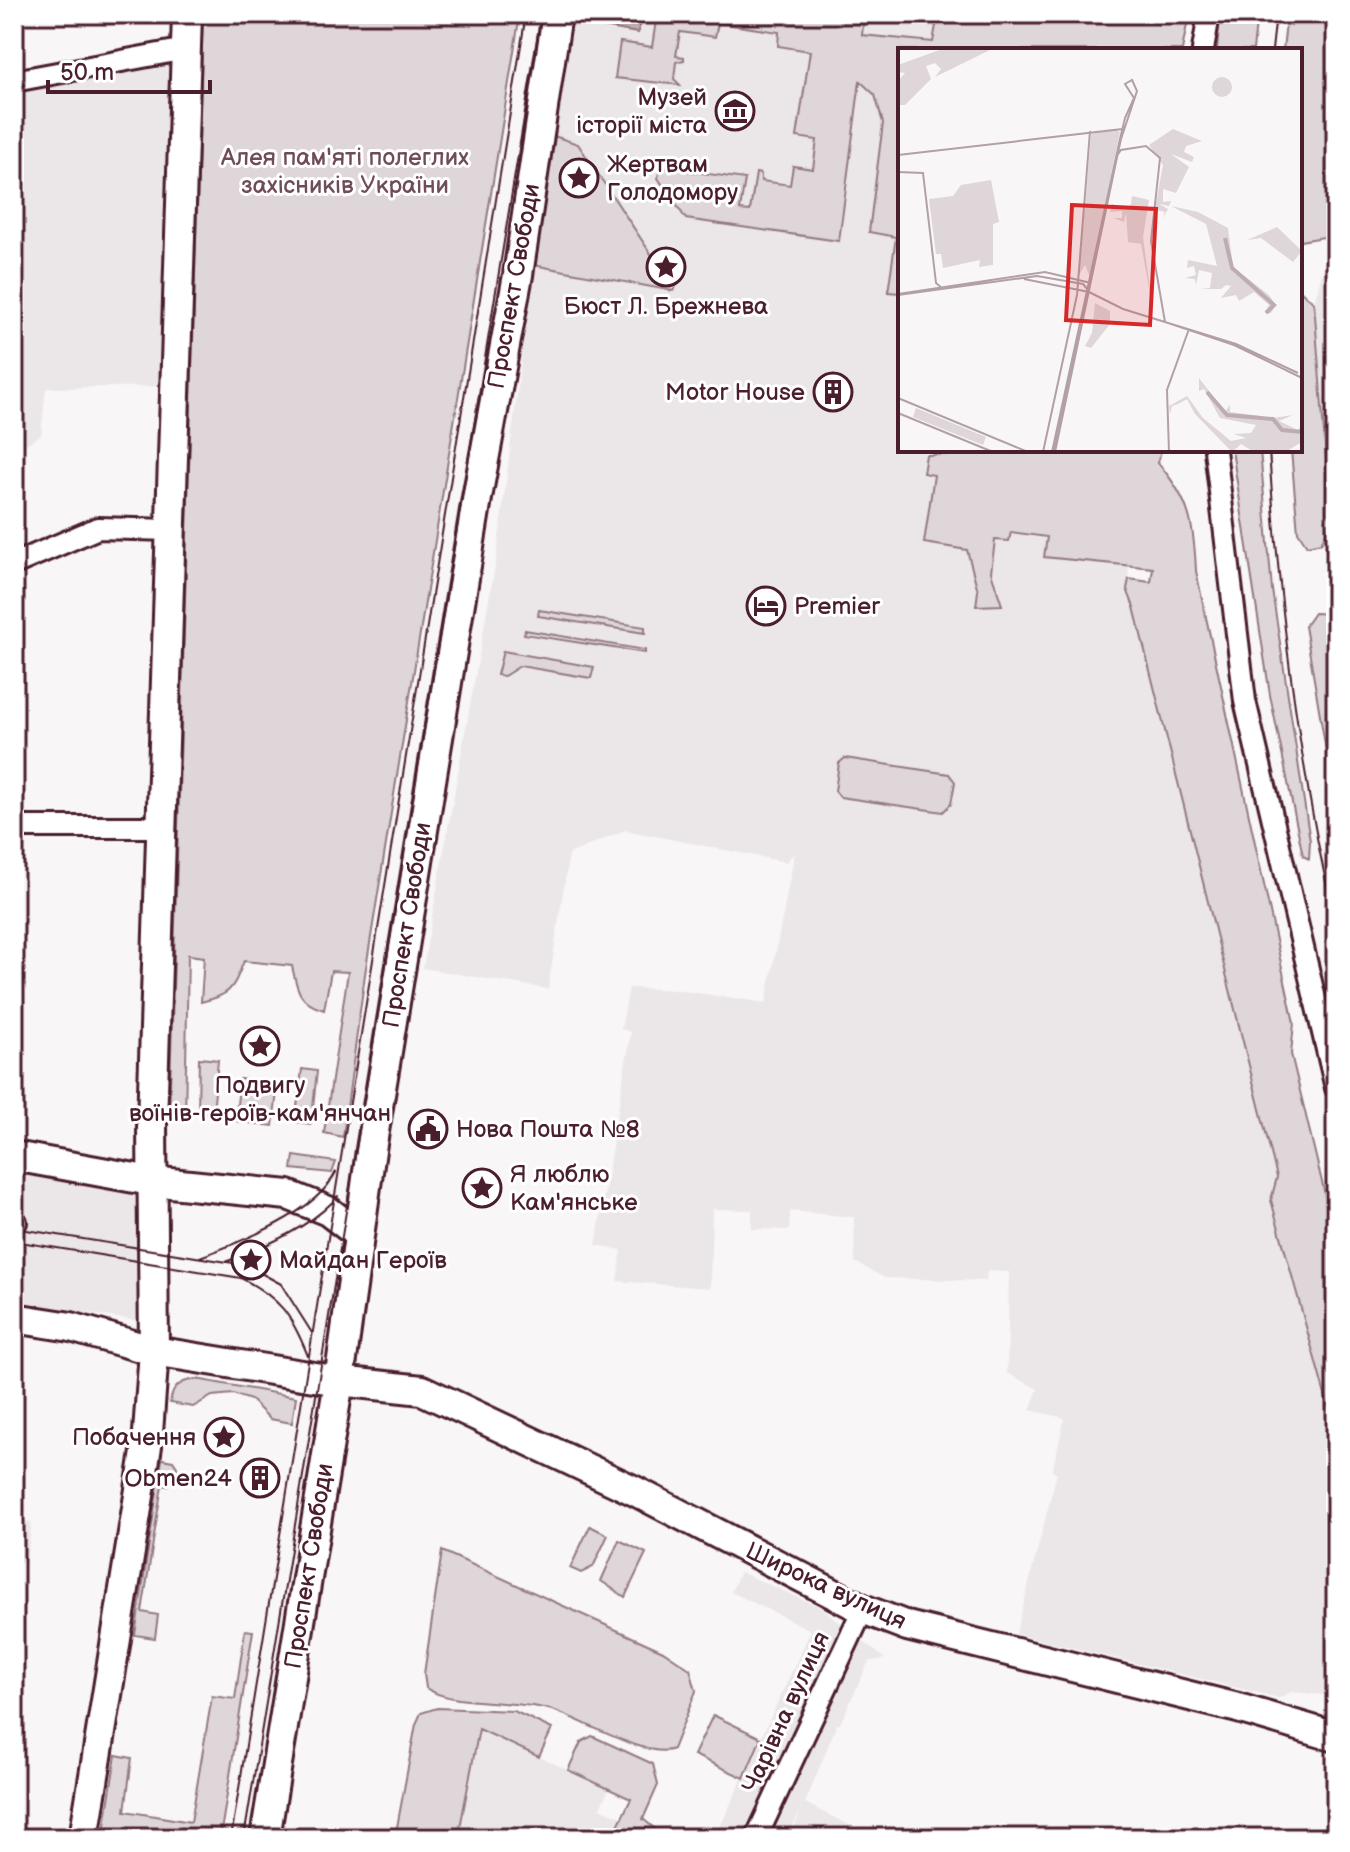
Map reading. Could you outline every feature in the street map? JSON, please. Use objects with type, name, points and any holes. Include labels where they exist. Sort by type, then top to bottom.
[{"type":"main road","points":[[84,1838],[147,1446],[154,1351],[151,1181],[187,14]]},
{"type":"main road","name":"Проспект Свободи","points":[[265,1838],[477,498],[518,275],[557,14]]},
{"type":"main road","points":[[14,1156],[151,1181],[288,1195],[328,1211],[359,1235]]},
{"type":"main road","name":"Широка вулиця","points":[[14,1318],[71,1327],[154,1351],[339,1381],[422,1390],[635,1491],[863,1609],[907,1626],[1238,1708],[1336,1737]]},
{"type":"street","points":[[1203,48],[1209,14]]},
{"type":"street","points":[[14,81],[186,49]]},
{"type":"street","points":[[1215,452],[1245,701],[1336,1088]]},
{"type":"street","points":[[14,564],[98,528],[171,530]]},
{"type":"street","points":[[14,827],[162,827]]},
{"type":"street","name":"Чарівна вулиця","points":[[756,1838],[863,1609]]},
{"type":"shaded area","points":[[575,14],[938,14],[933,42],[893,39],[869,232],[896,236],[888,291],[898,293],[898,452],[927,452],[924,472],[934,474],[924,542],[967,550],[978,591],[976,605],[1002,605],[991,572],[995,540],[1011,532],[1047,537],[1045,557],[1129,567],[1127,589],[1277,1177],[1271,1200],[1336,1435],[1336,1696],[1291,1692],[1279,1698],[1016,1634],[1057,1473],[1052,1471],[1065,1418],[1030,1410],[1038,1389],[1007,1373],[1009,1272],[987,1271],[986,1281],[885,1278],[855,1262],[854,1217],[790,1211],[789,1230],[752,1229],[752,1210],[712,1209],[710,1288],[617,1281],[622,1250],[596,1245],[631,1032],[621,1029],[629,988],[677,990],[766,1003],[795,852],[786,862],[625,830],[569,854],[548,989],[423,968],[497,555],[533,265]]},
{"type":"shaded area","points":[[599,14],[641,14],[638,33],[597,26]]},
{"type":"shaded area","points":[[180,57],[169,386],[46,388],[41,435],[14,451],[14,88]]},
{"type":"shaded area","points":[[1336,221],[1336,557],[1314,303]]},
{"type":"shaded area","points":[[14,1169],[143,1189],[145,1322],[14,1302]]},
{"type":"shaded area","points":[[14,1520],[32,1522],[26,1563],[14,1562]]},
{"type":"shaded area","points":[[740,1572],[822,1608],[885,1659],[869,1661],[840,1724],[837,1724],[805,1803],[855,1828],[859,1838],[790,1838],[803,1806],[787,1838],[715,1838],[811,1630],[731,1592]]},
{"type":"shaded area","points":[[479,1729],[609,1789],[600,1808],[623,1818],[612,1838],[458,1838]]},
{"type":"green space","name":"Алея пам'яті полеглих захісників України","points":[[203,14],[520,14],[365,974],[343,1137],[324,1133],[348,972],[331,971],[324,1010],[309,1004],[300,994],[292,966],[244,961],[230,989],[201,1002],[204,957],[188,955],[185,1119],[169,1120]]},
{"type":"green space","points":[[657,14],[864,14],[862,35],[933,42],[938,14],[1189,14],[1182,48],[898,48],[898,293],[888,292],[896,237],[869,232],[883,123],[875,95],[860,81],[839,241],[686,219],[658,178],[660,167],[745,179],[740,210],[750,211],[756,173],[761,174],[761,181],[790,185],[793,166],[813,169],[817,140],[797,137],[810,51],[778,46],[779,32],[718,23],[715,37],[680,32],[676,56],[684,57],[684,60],[676,62],[674,79],[680,85],[615,78],[620,42],[652,47]]},
{"type":"green space","points":[[1220,14],[1257,14],[1253,48],[1217,48]]},
{"type":"green space","points":[[1287,14],[1336,14],[1336,235],[1302,241],[1302,48],[1283,48]]},
{"type":"green space","points":[[554,136],[578,144],[663,272],[677,285],[673,291],[533,265]]},
{"type":"green space","points":[[1302,292],[1314,303],[1331,524],[1321,543],[1307,546],[1298,532],[1291,452],[1302,452]]},
{"type":"green space","points":[[1161,452],[1158,463],[1184,501],[1192,526],[1196,571],[1294,1023],[1291,1054],[1336,1240],[1336,1435],[1271,1200],[1277,1177],[1127,589],[1129,579],[1151,582],[1153,568],[1044,557],[1047,537],[1011,532],[1009,541],[995,540],[991,572],[1002,605],[976,606],[978,591],[967,550],[924,543],[934,475],[923,473],[926,455]]},
{"type":"green space","points":[[1232,452],[1260,452],[1272,590],[1310,841],[1309,859],[1303,856],[1270,695]]},
{"type":"green space","points":[[539,610],[645,627],[645,633],[538,616]]},
{"type":"green space","points":[[1314,613],[1336,614],[1336,810],[1305,626]]},
{"type":"green space","points":[[525,630],[645,650],[645,653],[524,634]]},
{"type":"green space","points":[[503,651],[594,667],[591,678],[520,666],[504,676],[497,675]]},
{"type":"green space","points":[[845,758],[949,774],[955,782],[951,804],[943,812],[840,797],[835,791],[839,763]]},
{"type":"green space","points":[[199,1058],[218,1060],[213,1113],[198,1112]]},
{"type":"green space","points":[[302,1069],[317,1071],[311,1124],[295,1122]]},
{"type":"green space","points":[[240,1079],[278,1083],[273,1126],[235,1121]]},
{"type":"green space","points":[[294,1156],[336,1162],[332,1173],[292,1169]]},
{"type":"green space","points":[[196,1379],[296,1397],[292,1423],[270,1419],[251,1400],[233,1394],[212,1396],[193,1407],[170,1403],[178,1386]]},
{"type":"green space","points":[[162,1459],[173,1461],[177,1467],[175,1479],[170,1478],[168,1486],[162,1485],[142,1612],[158,1615],[155,1638],[135,1635]]},
{"type":"green space","points":[[590,1526],[608,1535],[593,1567],[581,1573],[570,1568]]},
{"type":"green space","points":[[619,1540],[646,1553],[625,1597],[601,1581]]},
{"type":"green space","points":[[442,1551],[663,1651],[690,1669],[696,1691],[673,1749],[662,1751],[631,1744],[552,1710],[467,1700],[437,1694],[426,1688],[424,1674]]},
{"type":"green space","points":[[245,1630],[253,1631],[220,1838],[103,1838],[116,1755],[132,1758],[125,1811],[191,1822],[212,1696],[235,1699]]},
{"type":"green space","points":[[437,1708],[514,1711],[552,1729],[539,1757],[479,1729],[458,1838],[395,1838],[416,1724],[421,1713]]},
{"type":"green space","points":[[713,1715],[761,1738],[744,1778],[694,1755]]},
{"type":"green space","points":[[592,1736],[653,1764],[658,1785],[643,1819],[666,1838],[612,1838],[631,1799],[568,1770],[581,1742]]},
{"type":"tram line","points":[[231,1838],[526,14]]},
{"type":"tram line","points":[[244,1838],[541,14]]},
{"type":"tram line","points":[[1272,48],[1276,14]]},
{"type":"tram line","points":[[1269,452],[1293,690],[1312,810],[1336,928]]},
{"type":"tram line","points":[[200,1257],[256,1234],[295,1213],[326,1187],[336,1172]]},
{"type":"tram line","points":[[225,1262],[301,1227],[338,1196]]},
{"type":"tram line","points":[[14,1228],[246,1265],[281,1284],[312,1333]]},
{"type":"tram line","points":[[14,1241],[241,1278],[266,1293],[283,1309],[308,1356]]},
{"type":"place","name":"Музей історії міста","points":[[735,111]]},
{"type":"place","name":"Жертвам Голодомору","points":[[579,178]]},
{"type":"place","name":"Бюст Л. Брежнева","points":[[666,267]]},
{"type":"place","name":"Motor House","points":[[833,392]]},
{"type":"place","name":"Premier","points":[[766,606]]},
{"type":"place","name":"Подвигу воїнів-героїв-кам'янчан","points":[[260,1046]]},
{"type":"place","name":"Нова Пошта №8","points":[[428,1129]]},
{"type":"place","name":"Я люблю Кам'янське","points":[[482,1188]]},
{"type":"place","name":"Майдан Героїв","points":[[251,1260]]},
{"type":"place","name":"Побачення","points":[[224,1437]]},
{"type":"place","name":"Obmen24","points":[[260,1478]]}]
